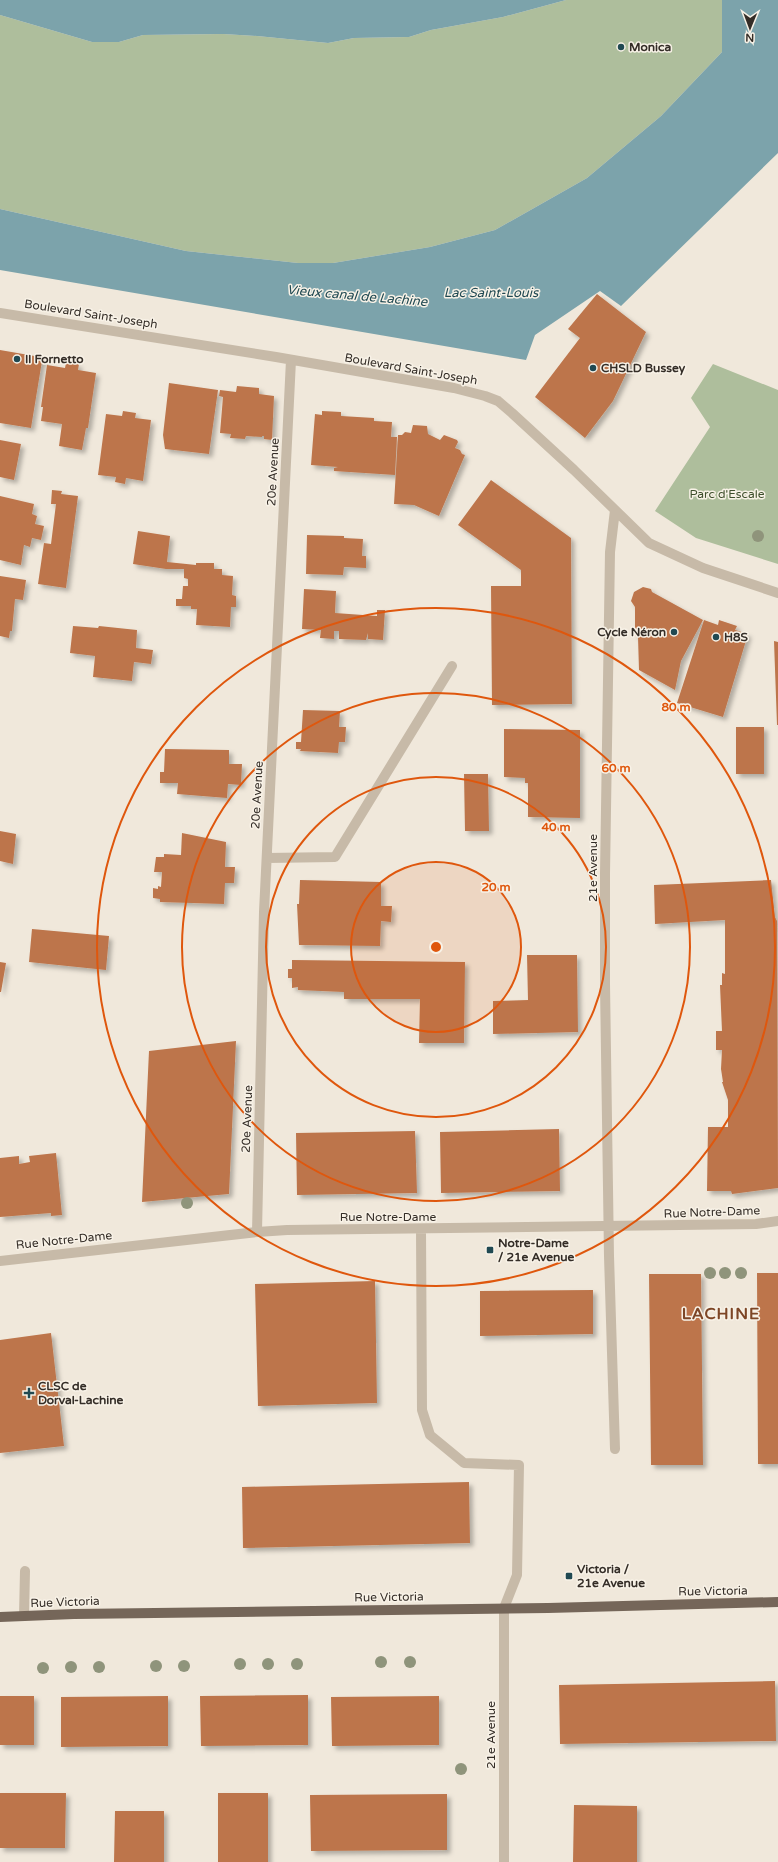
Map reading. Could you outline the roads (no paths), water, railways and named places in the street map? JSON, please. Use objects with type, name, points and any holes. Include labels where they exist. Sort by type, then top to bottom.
[{"type":"main road","name":"Rue Victoria","points":[[0,1617],[778,1602]]},
{"type":"street","name":"Boulevard Saint-Joseph","points":[[0,313],[291,360],[454,388],[485,396],[498,401],[574,470],[649,543],[703,568],[778,593]]},
{"type":"street","name":"20e Avenue","points":[[257,1232],[267,858],[291,360]]},
{"type":"street","name":"21e Avenue","points":[[615,510],[610,552],[605,874],[609,1227],[615,1449]]},
{"type":"street","points":[[267,858],[336,857],[452,666]]},
{"type":"street","name":"Rue Notre-Dame","points":[[0,1261],[257,1232],[756,1224],[778,1221]]},
{"type":"street","points":[[421,1229],[422,1410],[430,1435],[464,1463],[519,1465],[517,1575],[504,1608]]},
{"type":"street","points":[[24,1616],[25,1571]]},
{"type":"street","name":"21e Avenue","points":[[504,1608],[504,1862]]},
{"type":"water","points":[[0,0],[566,0],[503,17],[431,30],[409,37],[354,38],[328,43],[223,34],[143,35],[119,42],[92,42],[0,15]]},
{"type":"water","name":"Lac Saint-Louis","points":[[722,0],[778,0],[778,153],[621,306],[600,291],[535,335],[526,360],[0,270],[0,209],[186,251],[298,263],[333,263],[430,247],[495,230],[587,178],[661,116],[722,52]]},
{"type":"place","name":"Monica","points":[[621,47]]},
{"type":"place","name":"Il Fornetto","points":[[17,359]]},
{"type":"place","name":"CHSLD Bussey","points":[[593,368]]},
{"type":"place","name":"Cycle Néron","points":[[674,632]]},
{"type":"place","name":"H8S","points":[[716,637]]},
{"type":"place","name":"Notre-Dame / 21e Avenue","points":[[490,1250]]},
{"type":"place","name":"CLSC de Dorval-Lachine","points":[[29,1393]]},
{"type":"place","name":"Victoria / 21e Avenue","points":[[569,1576]]},
{"type":"district","name":"LACHINE","points":[[721,1314]]},
{"type":"water label","name":"Vieux canal de Lachine","points":[[357,296]]},
{"type":"park label","name":"Parc d'Escale","points":[[727,494]]}]
